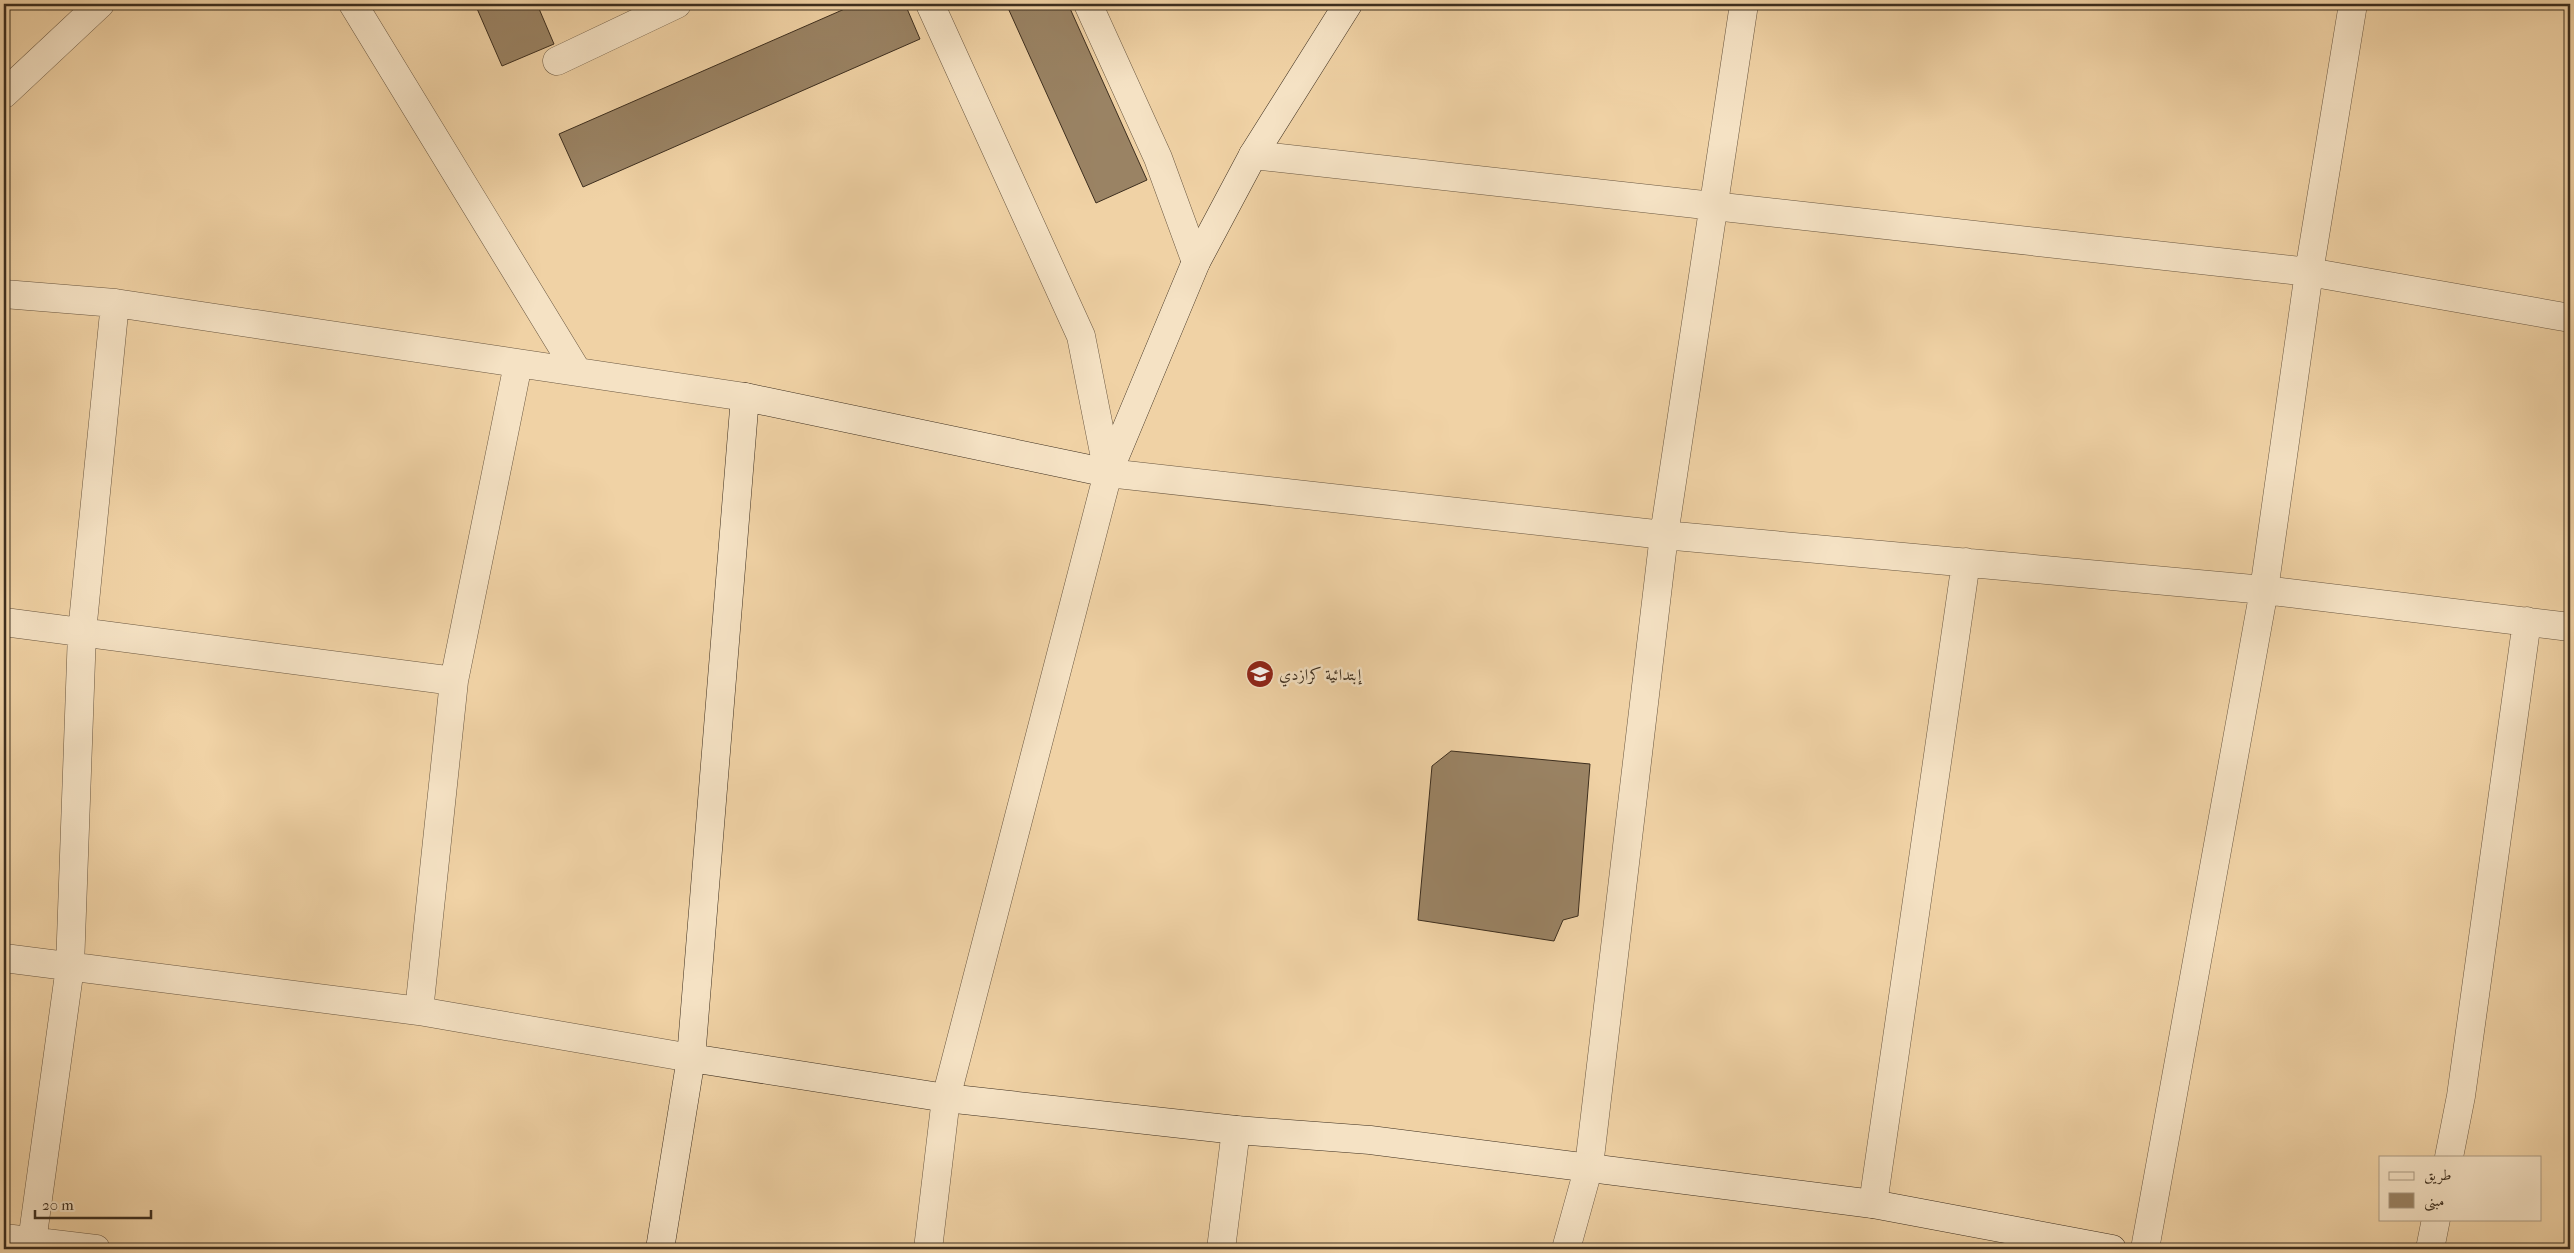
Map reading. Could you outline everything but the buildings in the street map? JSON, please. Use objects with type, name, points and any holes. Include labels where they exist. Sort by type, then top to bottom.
[{"type":"street","points":[[4,94],[100,4]]},
{"type":"street","points":[[353,4],[577,371]]},
{"type":"street","points":[[557,61],[677,4]]},
{"type":"street","points":[[930,4],[1081,336],[1108,473]]},
{"type":"street","points":[[1088,4],[1158,158],[1196,262]]},
{"type":"street","points":[[928,1249],[946,1098],[1108,473],[1196,262],[1252,155],[1348,4]]},
{"type":"street","points":[[1566,1249],[1589,1166],[1664,535],[1744,4]]},
{"type":"street","points":[[2145,1249],[2264,590],[2309,272],[2353,4]]},
{"type":"street","points":[[1252,155],[1712,208],[2309,272],[2570,318]]},
{"type":"street","points":[[4,294],[115,303],[745,397],[1108,473],[1664,535],[2264,590],[2570,627]]},
{"type":"street","points":[[31,1246],[70,967],[82,632],[115,303]]},
{"type":"street","points":[[419,1011],[454,681],[518,364]]},
{"type":"street","points":[[660,1249],[691,1058],[745,397]]},
{"type":"street","points":[[1873,1204],[1966,562]]},
{"type":"street","points":[[2449,1156],[2461,1096],[2527,621]]},
{"type":"street","points":[[4,622],[454,681]]},
{"type":"street","points":[[4,958],[419,1011],[691,1058],[946,1098],[1236,1130],[1370,1140],[1589,1166],[1873,1204],[2112,1249]]},
{"type":"street","points":[[1221,1249],[1236,1130]]},
{"type":"street","points":[[2430,1249],[2436,1220]]},
{"type":"street","points":[[4,1238],[31,1246],[96,1249]]},
{"type":"place","name":"إبتدائية كرازدي","points":[[1260,674]]}]
